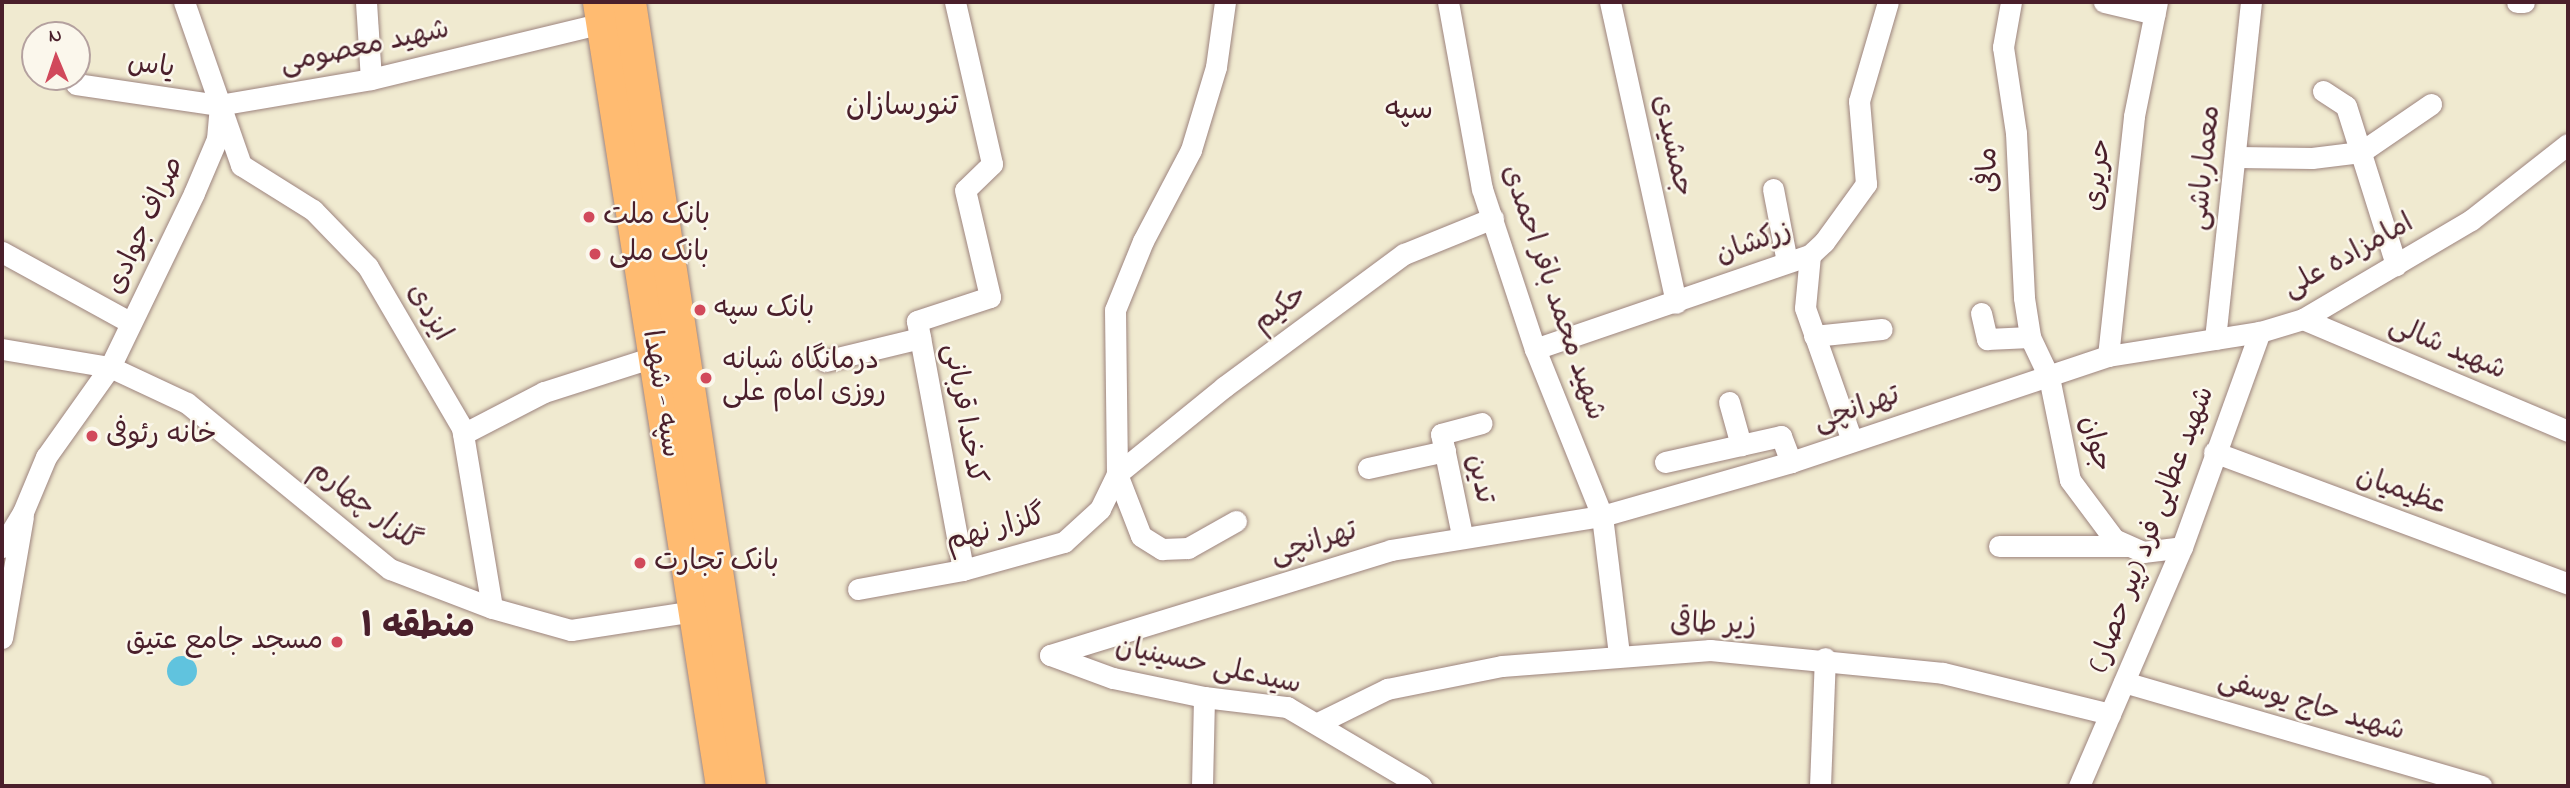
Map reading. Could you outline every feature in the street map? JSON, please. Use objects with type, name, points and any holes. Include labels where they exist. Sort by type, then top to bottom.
[{"type":"main road","name":"سپه - شهدا","points":[[629,2],[749,786]]},
{"type":"main road","name":"سپه - شهدا","points":[[601,13],[722,786]]},
{"type":"street","name":"ایزدی","points":[[184,2],[241,165],[313,210],[368,267],[463,434],[492,607]]},
{"type":"street","points":[[366,2],[371,79]]},
{"type":"street","name":"کدخدا قربانی","points":[[955,2],[992,164],[965,190],[990,297],[917,321],[963,570]]},
{"type":"street","points":[[1225,2],[1216,67],[1191,150],[1143,241],[1115,310],[1117,474],[1141,536],[1162,549],[1188,548],[1236,521]]},
{"type":"street","name":"شهید محمد باقر احمدی","points":[[1448,2],[1482,189],[1535,349],[1602,516]]},
{"type":"street","name":"جمشیدی","points":[[1610,2],[1676,303]]},
{"type":"street","name":"زرکشان","points":[[1535,349],[1810,255],[1866,184],[1859,100],[1888,2]]},
{"type":"street","name":"مافی","points":[[2011,2],[2003,47],[2017,133],[2030,337],[2049,377]]},
{"type":"street","points":[[2104,2],[2156,8]]},
{"type":"street","name":"معمارباشی","points":[[2215,340],[2237,157],[2251,2]]},
{"type":"street","points":[[2517,2],[2524,2]]},
{"type":"street","name":"حریری","points":[[2108,356],[2134,116],[2156,8]]},
{"type":"street","name":"شهید معصومی","points":[[219,105],[371,79],[601,13]]},
{"type":"street","name":"یاس","points":[[91,86],[219,105]]},
{"type":"street","points":[[2323,91],[2346,106],[2396,265]]},
{"type":"street","points":[[2237,157],[2312,158],[2361,152],[2431,104]]},
{"type":"street","name":"صراف جوادی","points":[[23,512],[46,457],[110,367],[217,139],[219,105]]},
{"type":"street","name":"امامزاده علی","points":[[2049,377],[2108,356],[2260,332],[2303,319],[2471,220],[2568,145]]},
{"type":"street","points":[[1773,189],[1787,262]]},
{"type":"street","name":"حکیم","points":[[1117,474],[1404,254],[1493,218]]},
{"type":"street","points":[[2,252],[131,323]]},
{"type":"street","points":[[1810,255],[1805,308],[1852,441]]},
{"type":"street","points":[[1981,313],[1987,340],[2030,337]]},
{"type":"street","name":"شهید شالی","points":[[2303,319],[2568,431]]},
{"type":"street","points":[[1814,336],[1882,329]]},
{"type":"street","name":"شهید عطایی فرد (پیر حصار)","points":[[2087,784],[2110,715],[2182,547],[2214,452],[2260,332]]},
{"type":"street","points":[[825,361],[920,338]]},
{"type":"street","name":"گلزار چهارم","points":[[2,349],[110,367],[187,403],[390,569],[492,607],[571,630],[694,611]]},
{"type":"street","points":[[463,434],[544,392],[654,357]]},
{"type":"street","name":"تهرانچی","points":[[1050,655],[1391,550],[1462,535],[1602,516],[1791,463],[2049,377]]},
{"type":"street","name":"جوان","points":[[2049,377],[2070,480],[2114,540],[2130,547]]},
{"type":"street","points":[[1729,402],[1741,444]]},
{"type":"street","name":"تدین","points":[[1462,535],[1441,434],[1482,423]]},
{"type":"street","points":[[1665,462],[1781,436],[1791,463]]},
{"type":"street","points":[[1368,468],[1445,451]]},
{"type":"street","name":"عظیمیان","points":[[2214,452],[2568,583]]},
{"type":"street","name":"گلزار نهم","points":[[858,589],[963,570],[1064,542],[1100,509],[1117,474]]},
{"type":"street","points":[[2,547],[23,512]]},
{"type":"street","points":[[2,638],[6,632],[23,512]]},
{"type":"street","points":[[1602,516],[1619,655]]},
{"type":"street","points":[[1999,545],[2130,547],[2143,552],[2182,547]]},
{"type":"street","name":"زیر طاقی","points":[[1320,722],[1387,689],[1502,666],[1710,650],[1825,658],[1943,673],[2110,715]]},
{"type":"street","name":"سیدعلی حسینیان","points":[[1050,655],[1113,678],[1204,697],[1287,707],[1320,722],[1421,786]]},
{"type":"street","points":[[1820,786],[1825,658]]},
{"type":"street","name":"شهید حاج یوسفی","points":[[2124,681],[2481,786]]},
{"type":"street","points":[[1202,786],[1204,697]]},
{"type":"water","points":[[182,656],[188,657],[196,665],[196,677],[188,685],[182,686],[176,685],[168,677],[167,671],[168,665],[176,657]]},
{"type":"place","name":"بانک ملت","points":[[589,217]]},
{"type":"place","name":"بانک ملی","points":[[595,254]]},
{"type":"place","name":"بانک سپه","points":[[700,310]]},
{"type":"place","name":"درمانگاه شبانه روزی امام علی","points":[[706,378]]},
{"type":"place","name":"خانه رئوفی","points":[[92,436]]},
{"type":"place","name":"بانک تجارت","points":[[640,563]]},
{"type":"place","name":"مسجد جامع عتیق","points":[[337,642]]},
{"type":"district","name":"تنورسازان","points":[[902,107]]},
{"type":"district","name":"سپه","points":[[1409,111]]},
{"type":"district","name":"منطقه ۱","points":[[418,628]]}]
